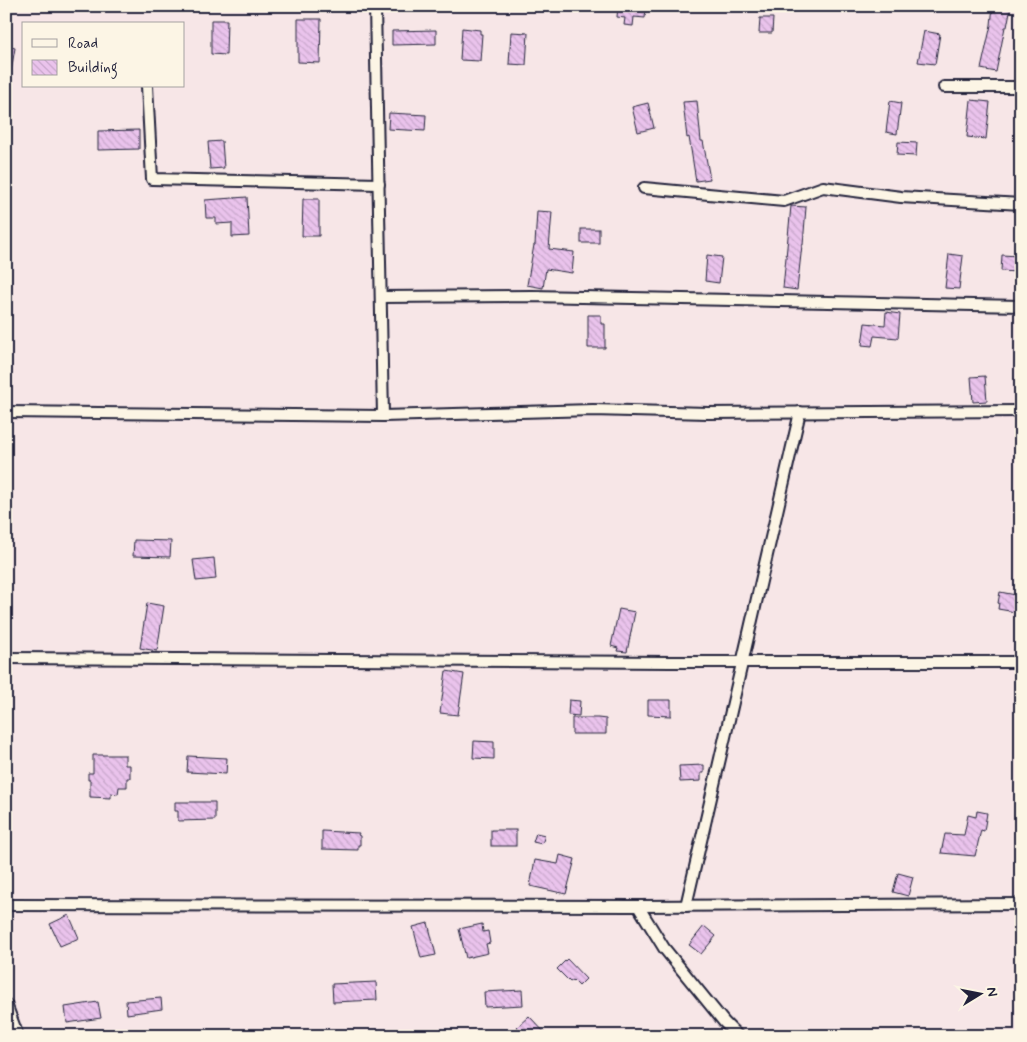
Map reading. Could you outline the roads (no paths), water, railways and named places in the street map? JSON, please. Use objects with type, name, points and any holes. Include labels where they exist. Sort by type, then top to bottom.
[{"type":"street","points":[[375,6],[383,416]]},
{"type":"street","points":[[944,87],[1021,87]]},
{"type":"street","points":[[147,88],[152,179],[379,184]]},
{"type":"street","points":[[644,188],[784,201],[823,187],[902,197],[1021,204]]},
{"type":"street","points":[[381,297],[542,296],[1021,306]]},
{"type":"street","points":[[6,412],[383,416],[593,410],[708,413],[1021,411]]},
{"type":"street","points":[[686,906],[800,412]]},
{"type":"street","points":[[6,658],[1021,662]]},
{"type":"street","points":[[6,905],[686,906],[1021,904]]},
{"type":"street","points":[[638,906],[664,948],[724,1022],[738,1036]]},
{"type":"street","points":[[6,1004],[18,1036]]}]
